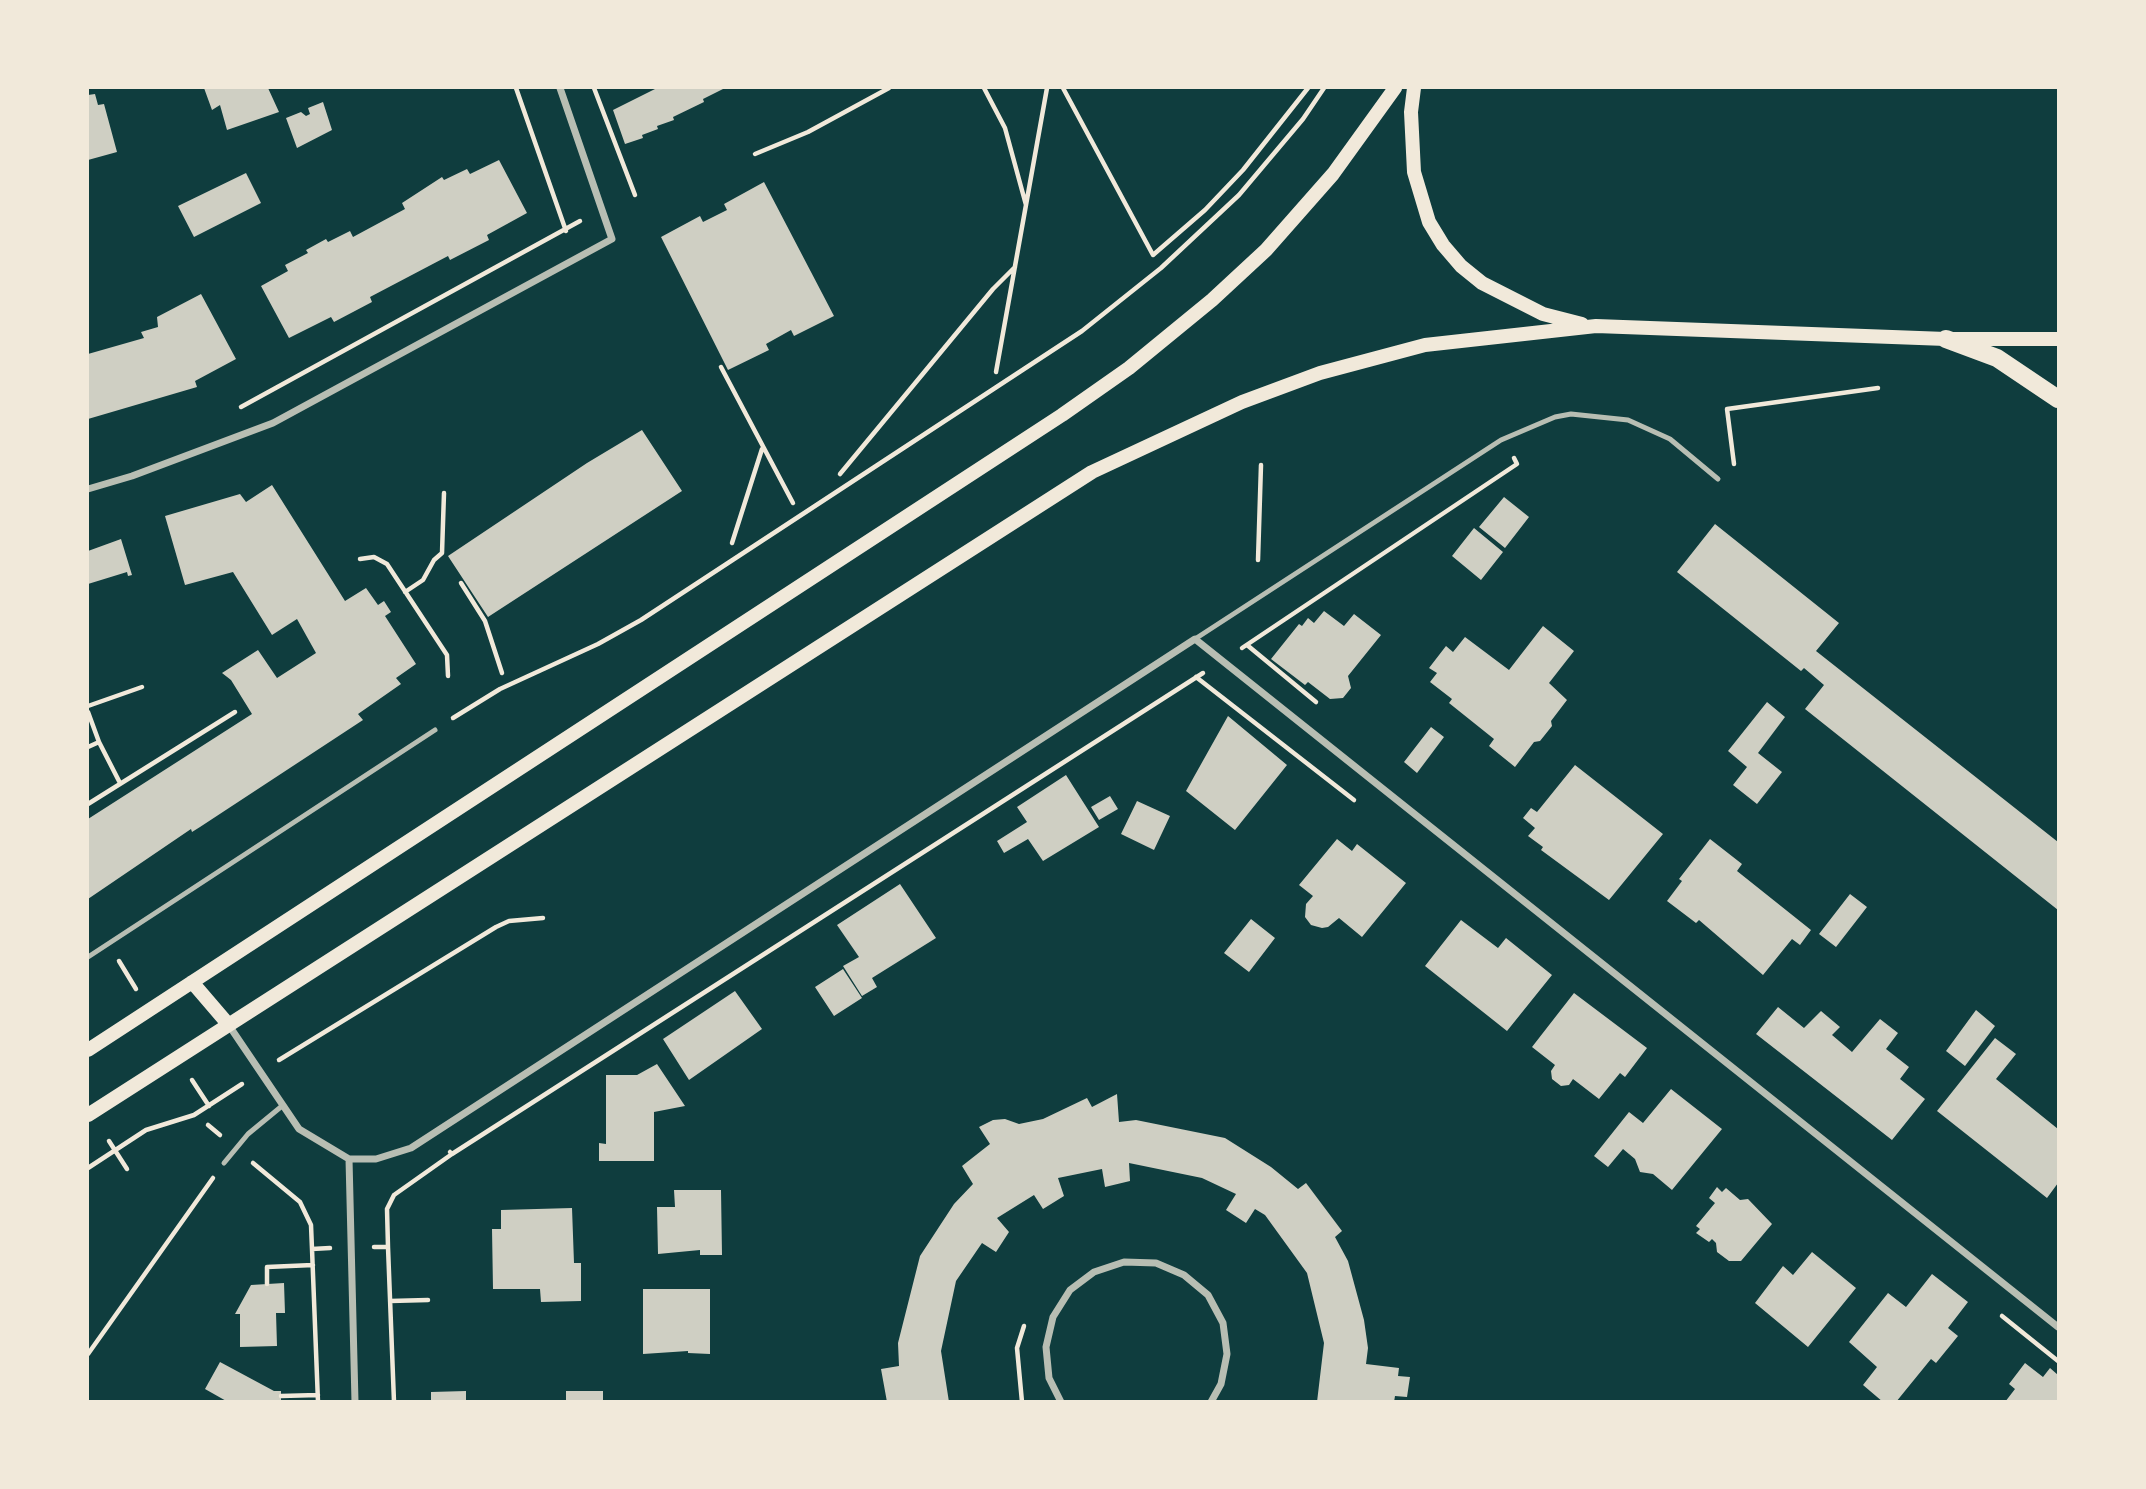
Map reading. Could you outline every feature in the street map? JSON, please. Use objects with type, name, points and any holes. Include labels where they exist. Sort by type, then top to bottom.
[{"type":"main road","points":[[88,1050],[1051,422],[1129,368],[1212,300],[1266,250],[1333,174],[1395,88]]},
{"type":"main road","points":[[1414,88],[1411,112],[1413,172],[1429,222],[1443,245],[1461,266],[1506,296],[1543,314],[1596,326]]},
{"type":"main road","points":[[88,1115],[1092,472],[1215,413],[1320,373],[1425,345],[1596,326],[1946,339],[2059,339]]},
{"type":"main road","points":[[1946,339],[1997,358],[2059,399]]},
{"type":"main road","points":[[192,982],[228,1024]]},
{"type":"street","points":[[88,489],[132,476],[273,424],[612,239],[560,88]]},
{"type":"street","points":[[228,1024],[299,1129],[349,1159],[376,1159],[411,1148],[1195,639],[2059,1327]]},
{"type":"street","points":[[349,1159],[355,1402]]},
{"type":"street","points":[[1061,1402],[1049,1378],[1046,1347],[1052,1317],[1070,1290],[1094,1272],[1124,1262],[1156,1263],[1185,1275],[1208,1295],[1223,1323],[1227,1354],[1221,1384],[1211,1402]]},
{"type":"lane","points":[[1195,639],[1501,440],[1555,417],[1571,414],[1628,420],[1670,439],[1718,479]]},
{"type":"lane","points":[[88,957],[435,730]]},
{"type":"lane","points":[[224,1163],[248,1134],[282,1106]]},
{"type":"path","points":[[516,88],[566,231]]},
{"type":"path","points":[[594,88],[635,195]]},
{"type":"path","points":[[755,154],[808,132],[889,88]]},
{"type":"path","points":[[984,88],[1005,128],[1027,210]]},
{"type":"path","points":[[996,372],[1047,88]]},
{"type":"path","points":[[1063,88],[1153,255],[1205,210],[1233,180],[1308,88]]},
{"type":"path","points":[[435,730],[500,689],[598,644],[641,620],[1082,331],[1161,268],[1239,195],[1303,119],[1324,88]]},
{"type":"path","points":[[233,412],[566,231],[601,207]]},
{"type":"path","points":[[840,474],[1015,266]]},
{"type":"path","points":[[721,366],[762,449],[793,503]]},
{"type":"path","points":[[1733,446],[1727,409],[1878,388]]},
{"type":"path","points":[[732,543],[762,449]]},
{"type":"path","points":[[452,1154],[1223,661],[1517,464],[1511,454]]},
{"type":"path","points":[[1258,560],[1261,465]]},
{"type":"path","points":[[405,592],[423,580],[434,560],[442,553],[444,493]]},
{"type":"path","points":[[360,559],[374,557],[387,564],[447,655],[448,676]]},
{"type":"path","points":[[461,583],[485,621],[502,673]]},
{"type":"path","points":[[88,706],[142,687]]},
{"type":"path","points":[[88,712],[99,741],[121,783]]},
{"type":"path","points":[[88,804],[235,712]]},
{"type":"path","points":[[88,747],[99,741]]},
{"type":"path","points":[[278,1061],[496,927],[509,920],[543,918]]},
{"type":"path","points":[[117,958],[136,988]]},
{"type":"path","points":[[189,1074],[209,1106]]},
{"type":"path","points":[[88,1168],[146,1130],[184,1119],[241,1085]]},
{"type":"path","points":[[109,1141],[127,1169]]},
{"type":"path","points":[[88,1354],[224,1163]]},
{"type":"path","points":[[388,1247],[394,1402]]},
{"type":"path","points":[[312,1248],[318,1402]]},
{"type":"path","points":[[267,1284],[267,1267],[313,1265]]},
{"type":"path","points":[[390,1301],[428,1300]]},
{"type":"path","points":[[1022,1402],[1017,1348],[1025,1322]]},
{"type":"path","points":[[281,1396],[318,1395]]},
{"type":"building","points":[[204,88],[268,88],[279,112],[227,130],[220,105],[212,110]]},
{"type":"building","points":[[657,88],[725,88],[673,117],[674,120],[642,135],[643,138],[625,144],[613,110]]},
{"type":"building","points":[[95,94],[98,105],[104,104],[117,152],[88,160],[88,95]]},
{"type":"building","points":[[323,102],[332,130],[297,148],[286,118],[301,112],[306,116],[310,114],[308,108]]},
{"type":"building","points":[[499,160],[527,213],[487,235],[489,240],[450,260],[448,256],[370,297],[372,302],[334,322],[331,317],[289,338],[261,286],[288,271],[285,265],[308,253],[306,250],[326,239],[328,242],[350,231],[353,237],[405,209],[402,203],[442,177],[444,180],[467,169],[470,174]]},
{"type":"building","points":[[246,173],[261,203],[194,237],[178,206]]},
{"type":"building","points":[[764,182],[834,316],[794,336],[791,330],[766,344],[769,350],[728,370],[661,237],[700,216],[703,222],[727,210],[724,204]]},
{"type":"building","points":[[201,294],[236,359],[195,381],[197,387],[88,419],[88,354],[144,338],[141,332],[158,327],[157,317]]},
{"type":"building","points":[[642,430],[682,491],[488,617],[448,556],[587,463]]},
{"type":"building","points":[[272,485],[345,601],[366,588],[378,605],[384,601],[391,612],[385,616],[416,664],[396,678],[401,684],[358,714],[363,720],[192,832],[191,829],[88,899],[88,819],[252,714],[231,680],[222,673],[258,650],[277,678],[316,653],[297,619],[272,635],[233,572],[185,585],[165,516],[240,494],[246,502]]},
{"type":"building","points":[[1504,497],[1529,517],[1505,548],[1479,527]]},
{"type":"building","points":[[1715,524],[1839,623],[1816,651],[2058,842],[2058,910],[1805,709],[1824,685],[1804,668],[1801,671],[1677,572]]},
{"type":"building","points":[[1474,528],[1503,552],[1481,580],[1452,556]]},
{"type":"building","points":[[121,539],[132,575],[128,576],[127,572],[88,584],[88,551]]},
{"type":"building","points":[[1324,611],[1344,626],[1354,614],[1381,635],[1348,676],[1351,688],[1343,698],[1330,699],[1308,682],[1305,685],[1271,659],[1299,624],[1302,626],[1308,618],[1314,623]]},
{"type":"building","points":[[1543,626],[1574,651],[1549,683],[1567,700],[1551,721],[1552,726],[1540,741],[1534,742],[1515,767],[1489,746],[1494,739],[1449,703],[1452,699],[1430,682],[1437,673],[1429,668],[1446,646],[1453,652],[1465,637],[1509,670]]},
{"type":"building","points":[[1767,702],[1785,717],[1758,753],[1782,772],[1757,804],[1733,785],[1747,767],[1728,751]]},
{"type":"building","points":[[1228,716],[1287,765],[1235,830],[1186,791]]},
{"type":"building","points":[[1431,727],[1444,737],[1417,773],[1404,762]]},
{"type":"building","points":[[1575,765],[1663,834],[1609,900],[1541,850],[1543,847],[1528,836],[1535,828],[1523,818],[1531,808],[1537,812]]},
{"type":"building","points":[[1066,775],[1099,827],[1043,861],[1028,839],[1004,853],[997,841],[1027,822],[1017,807]]},
{"type":"building","points":[[1110,796],[1118,809],[1099,820],[1091,807]]},
{"type":"building","points":[[1137,801],[1170,816],[1154,850],[1121,834]]},
{"type":"building","points":[[1337,839],[1352,851],[1357,844],[1406,883],[1362,937],[1339,918],[1328,927],[1322,928],[1311,925],[1305,917],[1306,904],[1313,896],[1299,885]]},
{"type":"building","points":[[1710,839],[1742,864],[1737,871],[1811,930],[1800,945],[1792,939],[1763,975],[1699,920],[1696,923],[1667,901],[1682,881],[1679,879]]},
{"type":"building","points":[[900,884],[936,938],[872,978],[877,987],[862,996],[843,966],[859,957],[837,925]]},
{"type":"building","points":[[1850,894],[1867,907],[1836,947],[1819,934]]},
{"type":"building","points":[[1251,919],[1275,938],[1249,972],[1224,953]]},
{"type":"building","points":[[1461,920],[1498,948],[1506,938],[1552,975],[1507,1031],[1425,966]]},
{"type":"building","points":[[843,969],[862,998],[834,1016],[815,987]]},
{"type":"building","points":[[735,991],[762,1029],[689,1080],[663,1039]]},
{"type":"building","points":[[1574,993],[1647,1048],[1625,1077],[1620,1073],[1599,1099],[1573,1079],[1569,1085],[1561,1086],[1552,1079],[1551,1071],[1555,1065],[1532,1047]]},
{"type":"building","points":[[1778,1007],[1804,1028],[1821,1011],[1840,1027],[1832,1035],[1852,1052],[1880,1019],[1898,1033],[1886,1049],[1909,1067],[1900,1079],[1925,1099],[1892,1140],[1756,1034]]},
{"type":"building","points":[[1976,1010],[1995,1026],[1965,1066],[1946,1051]]},
{"type":"building","points":[[1995,1038],[2016,1054],[1996,1079],[2058,1129],[2058,1183],[2047,1198],[1937,1111]]},
{"type":"building","points":[[657,1064],[685,1106],[654,1112],[654,1161],[599,1161],[599,1143],[606,1144],[606,1075],[637,1075]]},
{"type":"building","points":[[1671,1089],[1722,1129],[1672,1190],[1653,1174],[1640,1172],[1635,1159],[1623,1149],[1608,1167],[1594,1156],[1629,1112],[1643,1123]]},
{"type":"building","points":[[1117,1094],[1119,1122],[1136,1120],[1225,1138],[1271,1167],[1298,1189],[1306,1183],[1342,1231],[1335,1237],[1348,1261],[1364,1320],[1368,1348],[1366,1364],[1399,1368],[1398,1376],[1410,1377],[1407,1397],[1395,1396],[1394,1402],[1317,1402],[1324,1343],[1307,1273],[1265,1215],[1255,1209],[1246,1223],[1226,1210],[1236,1194],[1202,1178],[1129,1163],[1130,1181],[1105,1187],[1102,1169],[1058,1178],[1064,1196],[1043,1209],[1034,1195],[997,1218],[1009,1232],[996,1252],[982,1243],[956,1281],[941,1351],[949,1402],[887,1402],[881,1369],[899,1366],[898,1343],[920,1256],[954,1204],[973,1184],[962,1166],[990,1144],[979,1127],[993,1120],[1005,1119],[1019,1124],[1043,1119],[1087,1098],[1092,1107]]},
{"type":"building","points":[[1717,1187],[1722,1192],[1726,1188],[1740,1200],[1748,1199],[1772,1224],[1741,1261],[1729,1261],[1717,1252],[1716,1243],[1712,1239],[1709,1242],[1696,1233],[1700,1229],[1696,1226],[1715,1203],[1709,1198]]},
{"type":"building","points":[[674,1190],[721,1190],[722,1255],[700,1255],[700,1250],[658,1254],[657,1207],[675,1207]]},
{"type":"building","points":[[572,1208],[574,1263],[581,1263],[581,1301],[541,1302],[540,1289],[493,1289],[492,1229],[501,1229],[501,1210]]},
{"type":"building","points":[[1812,1252],[1856,1288],[1808,1347],[1755,1303],[1783,1266],[1793,1275]]},
{"type":"building","points":[[1932,1274],[1968,1302],[1948,1328],[1958,1336],[1936,1363],[1931,1359],[1896,1402],[1883,1402],[1863,1385],[1877,1367],[1849,1342],[1888,1293],[1906,1307]]},
{"type":"building","points":[[284,1283],[285,1313],[276,1313],[277,1346],[240,1347],[240,1314],[235,1314],[251,1285]]},
{"type":"building","points":[[643,1289],[710,1289],[710,1354],[688,1351],[643,1354]]},
{"type":"building","points":[[220,1362],[274,1391],[281,1391],[281,1402],[228,1402],[205,1389]]},
{"type":"building","points":[[2025,1363],[2043,1377],[2050,1368],[2058,1375],[2058,1402],[2005,1402],[2015,1389],[2009,1384]]},
{"type":"building","points":[[466,1391],[466,1402],[431,1402],[431,1392]]},
{"type":"building","points":[[566,1391],[603,1391],[603,1402],[566,1402]]}]
